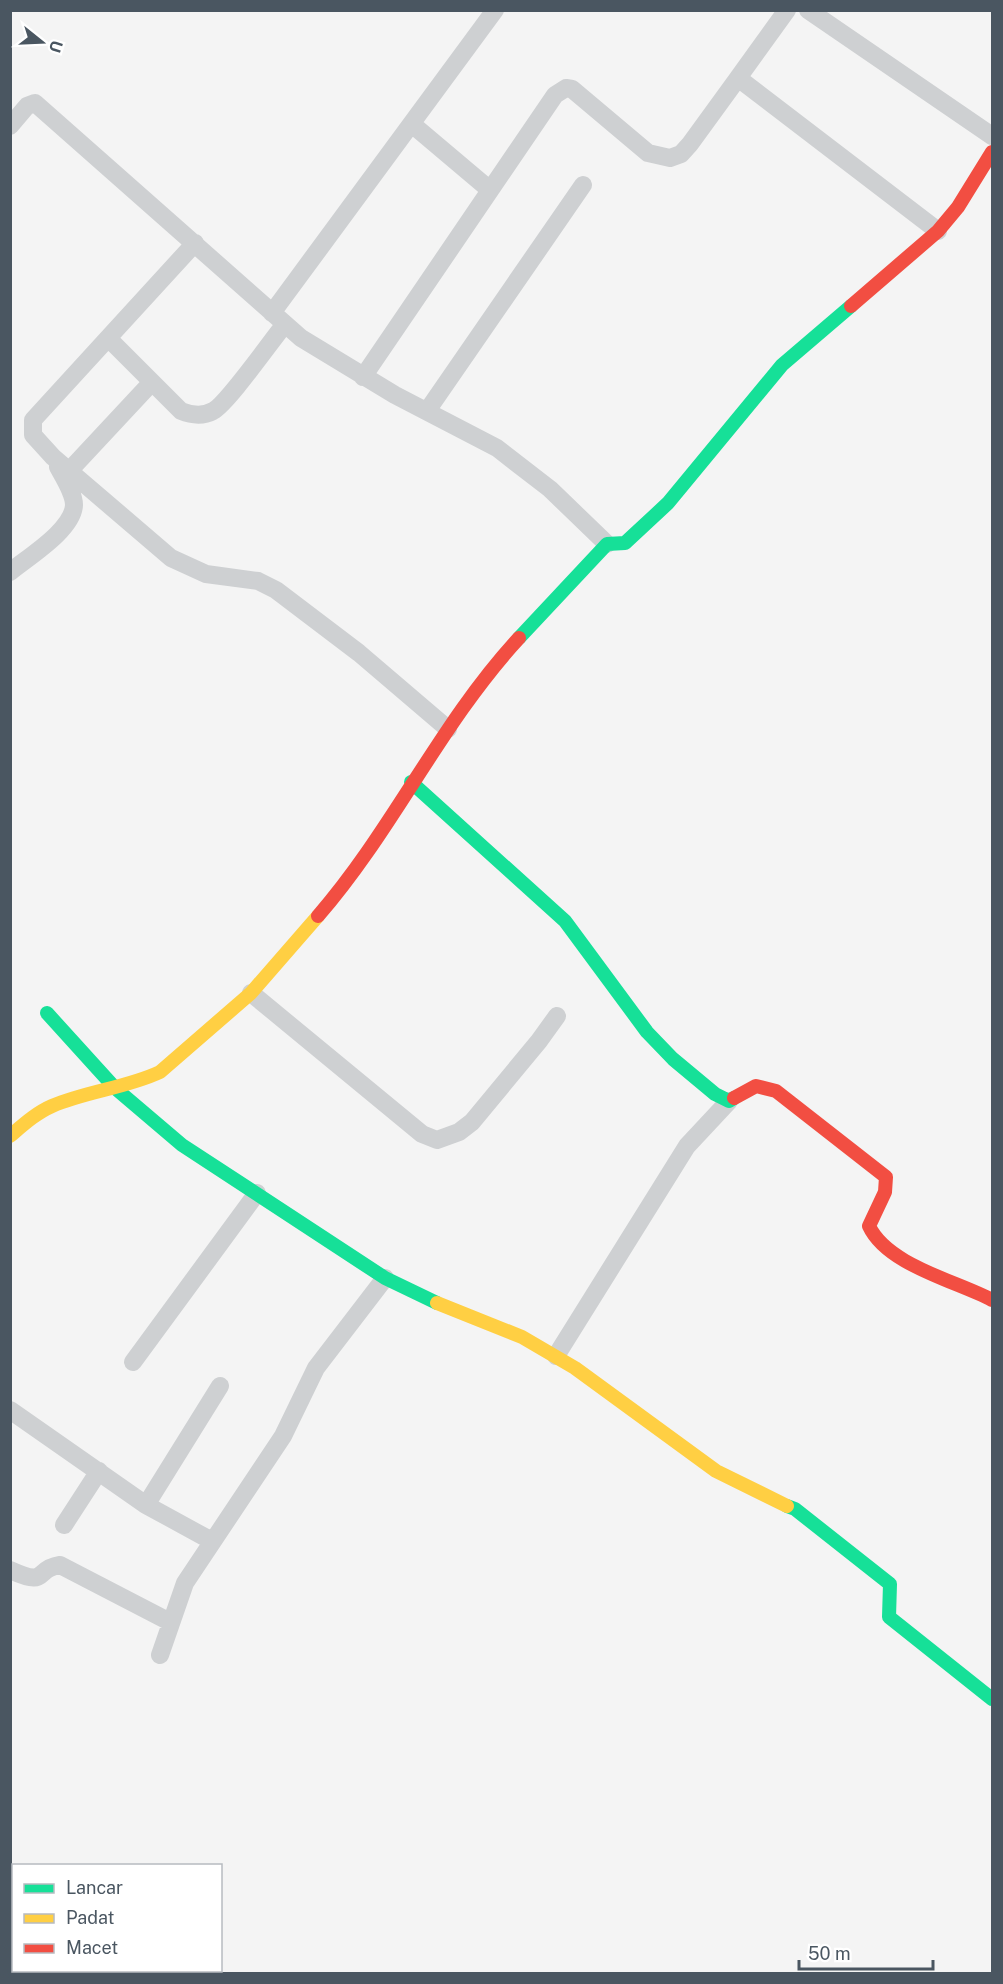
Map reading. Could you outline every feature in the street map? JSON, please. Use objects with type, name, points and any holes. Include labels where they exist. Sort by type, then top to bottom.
[{"type":"street","points":[[108,338],[181,411],[191,415],[214,411],[495,10]]},
{"type":"street","points":[[363,376],[555,94],[572,89],[648,153],[670,158],[681,154],[786,10]]},
{"type":"street","points":[[808,10],[993,136]]},
{"type":"street","points":[[738,78],[938,231]]},
{"type":"street","points":[[10,126],[27,106],[35,103],[301,338],[363,376],[497,448],[522,465],[607,544]]},
{"type":"street","points":[[413,125],[490,190]]},
{"type":"street","points":[[10,1136],[40,1112],[54,1105],[115,1088],[160,1072],[251,993],[327,906],[355,869],[448,729],[520,637],[607,544],[625,543],[668,503],[782,365],[938,231],[958,207],[993,152]]},
{"type":"street","points":[[427,411],[583,185]]},
{"type":"street","points":[[195,243],[33,420],[33,435],[53,457],[171,558],[206,574],[258,581],[276,590],[359,653],[448,729]]},
{"type":"street","points":[[69,471],[152,382]]},
{"type":"street","points":[[10,572],[66,526],[71,515],[74,505],[72,494],[53,457]]},
{"type":"street","points":[[411,782],[565,921],[647,1032],[673,1059],[706,1087],[729,1101]]},
{"type":"street","points":[[251,993],[422,1134],[437,1140],[459,1132],[472,1122],[539,1041],[556,1016]]},
{"type":"street","points":[[47,1013],[115,1088],[182,1144],[385,1278],[430,1300],[522,1337],[556,1356],[716,1471],[795,1509],[890,1584],[892,1590],[887,1611],[890,1617],[993,1699]]},
{"type":"street","points":[[556,1356],[687,1146],[729,1101],[755,1085],[766,1086],[776,1091],[886,1177],[885,1192],[869,1226],[872,1236],[895,1254],[961,1288],[991,1297]]},
{"type":"street","points":[[133,1362],[257,1193]]},
{"type":"street","points":[[160,1655],[185,1583],[283,1436],[316,1368],[385,1278]]},
{"type":"street","points":[[146,1505],[220,1386]]},
{"type":"street","points":[[10,1410],[146,1505],[212,1541]]},
{"type":"street","points":[[64,1525],[99,1471]]},
{"type":"street","points":[[10,1570],[35,1579],[41,1577],[50,1568],[60,1565],[170,1622]]},
{"type":"traffic: fast","points":[[519,638],[607,544],[625,543],[668,503],[782,365],[851,306]]},
{"type":"traffic: fast","points":[[411,782],[565,921],[647,1032],[673,1059],[715,1094],[729,1101],[734,1098]]},
{"type":"traffic: fast","points":[[47,1013],[115,1088],[182,1145],[385,1278],[437,1303]]},
{"type":"traffic: fast","points":[[787,1506],[795,1509],[890,1584],[889,1617],[992,1699]]},
{"type":"traffic: slow","points":[[10,1136],[52,1106],[160,1072],[251,993],[318,916]]},
{"type":"traffic: slow","points":[[437,1303],[522,1337],[575,1368],[716,1471],[787,1506]]},
{"type":"traffic: jam","points":[[851,306],[938,231],[958,207],[992,152]]},
{"type":"traffic: jam","points":[[318,916],[370,848],[465,705],[519,638]]},
{"type":"traffic: jam","points":[[734,1098],[756,1086],[776,1091],[886,1177],[885,1192],[869,1226],[878,1240],[906,1262],[992,1300]]}]
